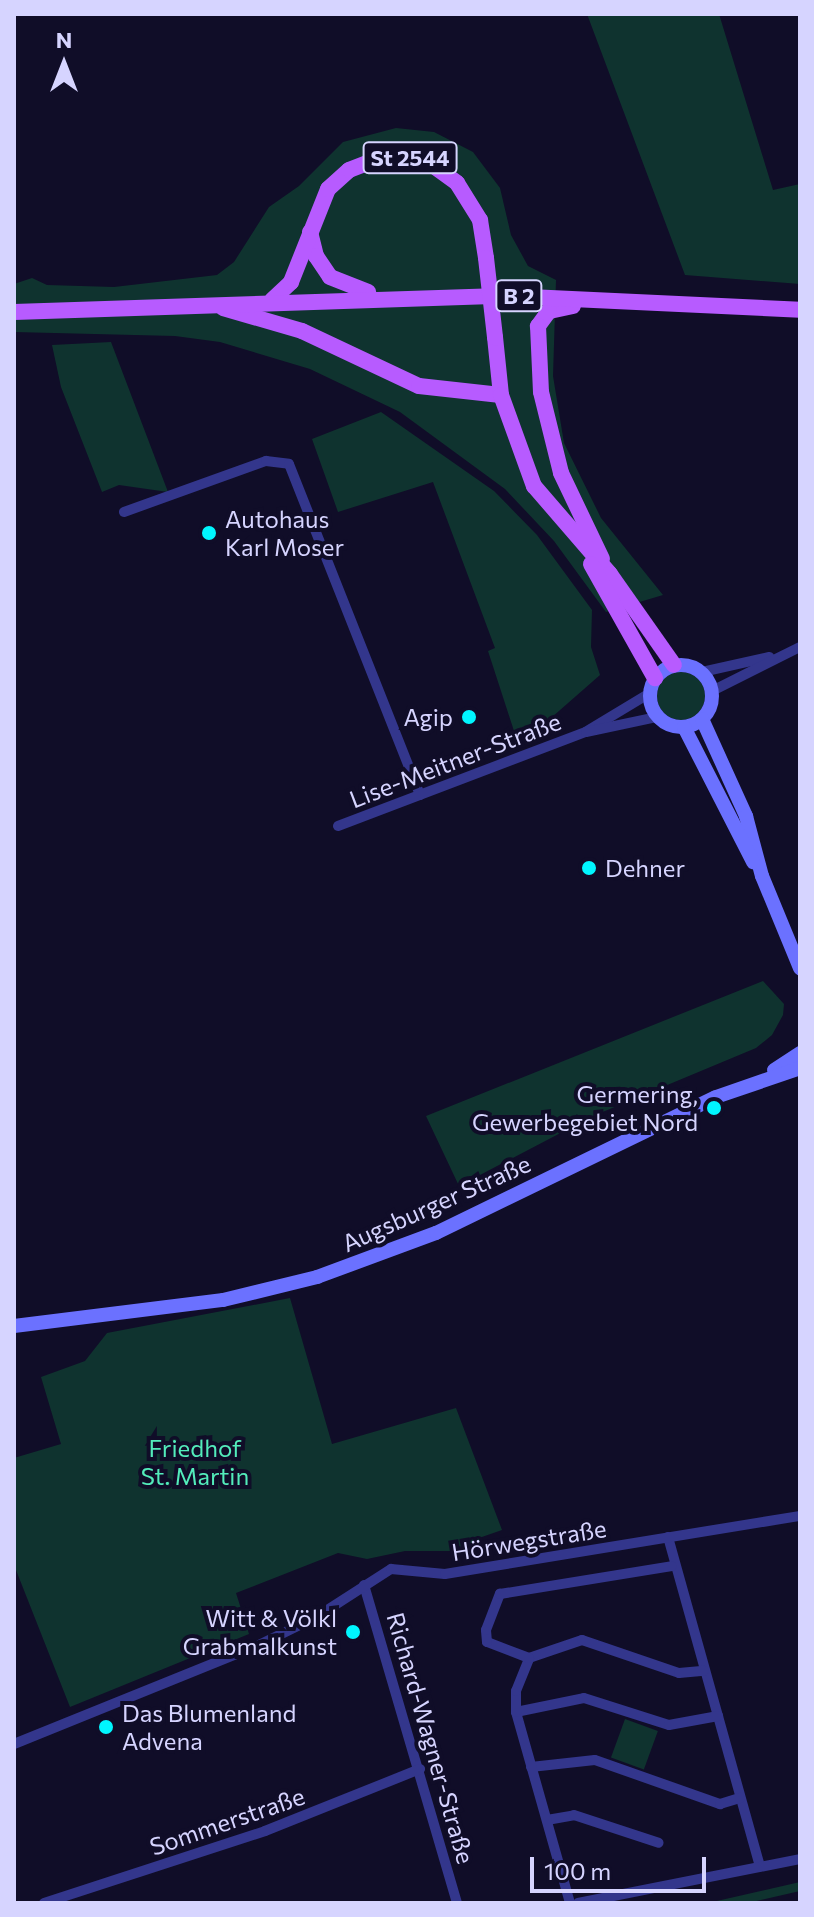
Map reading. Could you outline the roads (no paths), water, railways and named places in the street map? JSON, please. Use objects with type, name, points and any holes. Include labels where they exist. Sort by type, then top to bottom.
[{"type":"main road","name":"St 2544","points":[[309,230],[319,203],[349,170],[381,158],[414,158],[445,172],[469,197],[480,220],[501,395],[534,486],[580,545],[610,574],[674,665]]},
{"type":"main road","points":[[309,230],[316,256],[330,277],[365,289],[373,298]]},
{"type":"main road","points":[[272,300],[291,282],[309,230]]},
{"type":"main road","name":"B 2","points":[[14,312],[373,298],[590,299],[800,310]]},
{"type":"main road","points":[[590,299],[578,306],[549,311],[538,326],[537,354],[551,445],[610,574]]},
{"type":"main road","points":[[206,304],[302,331],[419,386],[501,395]]},
{"type":"main road","name":"St 2544","points":[[580,545],[652,686]]},
{"type":"street","points":[[124,512],[266,461],[284,460],[294,469],[420,795]]},
{"type":"street","points":[[652,686],[674,665],[702,672],[800,647]]},
{"type":"street","points":[[712,691],[786,652]]},
{"type":"street","points":[[657,717],[684,727],[702,719],[711,705],[712,691],[702,672]]},
{"type":"street","name":"Lise-Meitner-Straße","points":[[586,732],[652,686]]},
{"type":"street","name":"St 2544","points":[[652,686],[657,717]]},
{"type":"street","name":"Lise-Meitner-Straße","points":[[338,826],[586,732],[657,717]]},
{"type":"street","points":[[702,719],[746,816],[762,876],[800,968]]},
{"type":"street","points":[[684,727],[729,823],[762,876]]},
{"type":"street","name":"Augsburger Straße","points":[[14,1326],[223,1300],[317,1277],[436,1233],[764,1077],[799,1056]]},
{"type":"street","name":"Hörwegstraße","points":[[14,1744],[261,1644],[318,1616],[391,1569],[445,1574],[800,1516]]},
{"type":"street","points":[[668,1537],[672,1566],[760,1866]]},
{"type":"street","points":[[672,1566],[500,1594],[484,1637],[529,1658],[582,1640],[684,1674],[704,1671]]},
{"type":"street","name":"Richard-Wagner-Straße","points":[[364,1585],[457,1903]]},
{"type":"street","points":[[529,1658],[516,1691],[516,1712],[570,1903]]},
{"type":"street","points":[[516,1712],[584,1698],[669,1725],[718,1716]]},
{"type":"street","points":[[531,1767],[595,1760],[720,1804],[740,1798]]},
{"type":"street","name":"Sommerstraße","points":[[44,1903],[278,1827],[420,1769]]},
{"type":"street","points":[[547,1820],[574,1815],[659,1843]]},
{"type":"street","points":[[578,1903],[626,1898],[800,1859]]},
{"type":"place","name":"Autohaus Karl Moser","points":[[209,533]]},
{"type":"place","name":"Agip","points":[[469,717]]},
{"type":"place","name":"Dehner","points":[[589,868]]},
{"type":"place","name":"Germering, Gewerbegebiet Nord","points":[[714,1108]]},
{"type":"place","name":"Witt & Völkl Grabmalkunst","points":[[353,1632]]},
{"type":"place","name":"Das Blumenland Advena","points":[[106,1727]]},
{"type":"park label","name":"Friedhof St. Martin","points":[[195,1462]]}]
